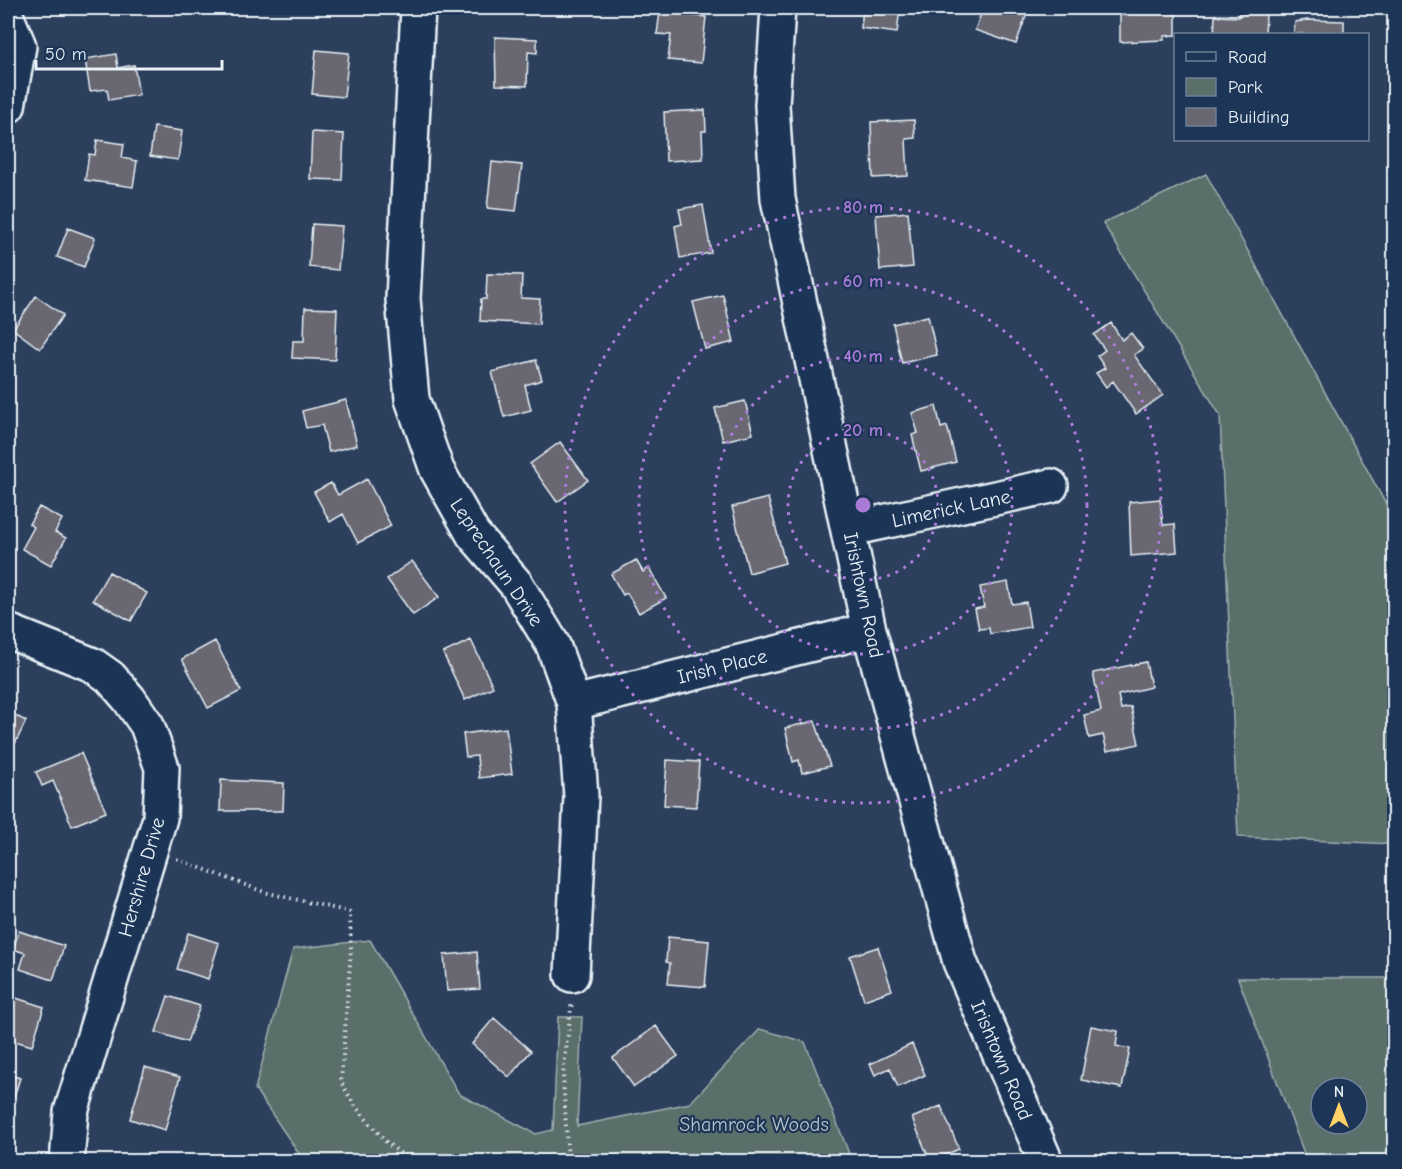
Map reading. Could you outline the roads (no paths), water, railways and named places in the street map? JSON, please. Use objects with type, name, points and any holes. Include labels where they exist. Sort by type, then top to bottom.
[{"type":"street","name":"Leprechaun Drive","points":[[418,8],[403,299],[412,399],[437,470],[473,534],[516,584],[553,645],[574,703],[581,796],[572,975]]},
{"type":"street","name":"Irishtown Road","points":[[778,8],[772,105],[778,199],[850,529],[869,630],[960,962],[1046,1161]]},
{"type":"street","points":[[8,20],[19,46],[8,106]]},
{"type":"street","name":"Limerick Lane","points":[[850,529],[1051,486]]},
{"type":"street","name":"Irish Place","points":[[574,703],[869,630]]},
{"type":"street","name":"Hershire Drive","points":[[8,631],[93,665],[110,677],[147,725],[162,768],[160,818],[71,1112],[67,1161]]},
{"type":"park label","name":"Shamrock Woods","points":[[754,1124]]}]
